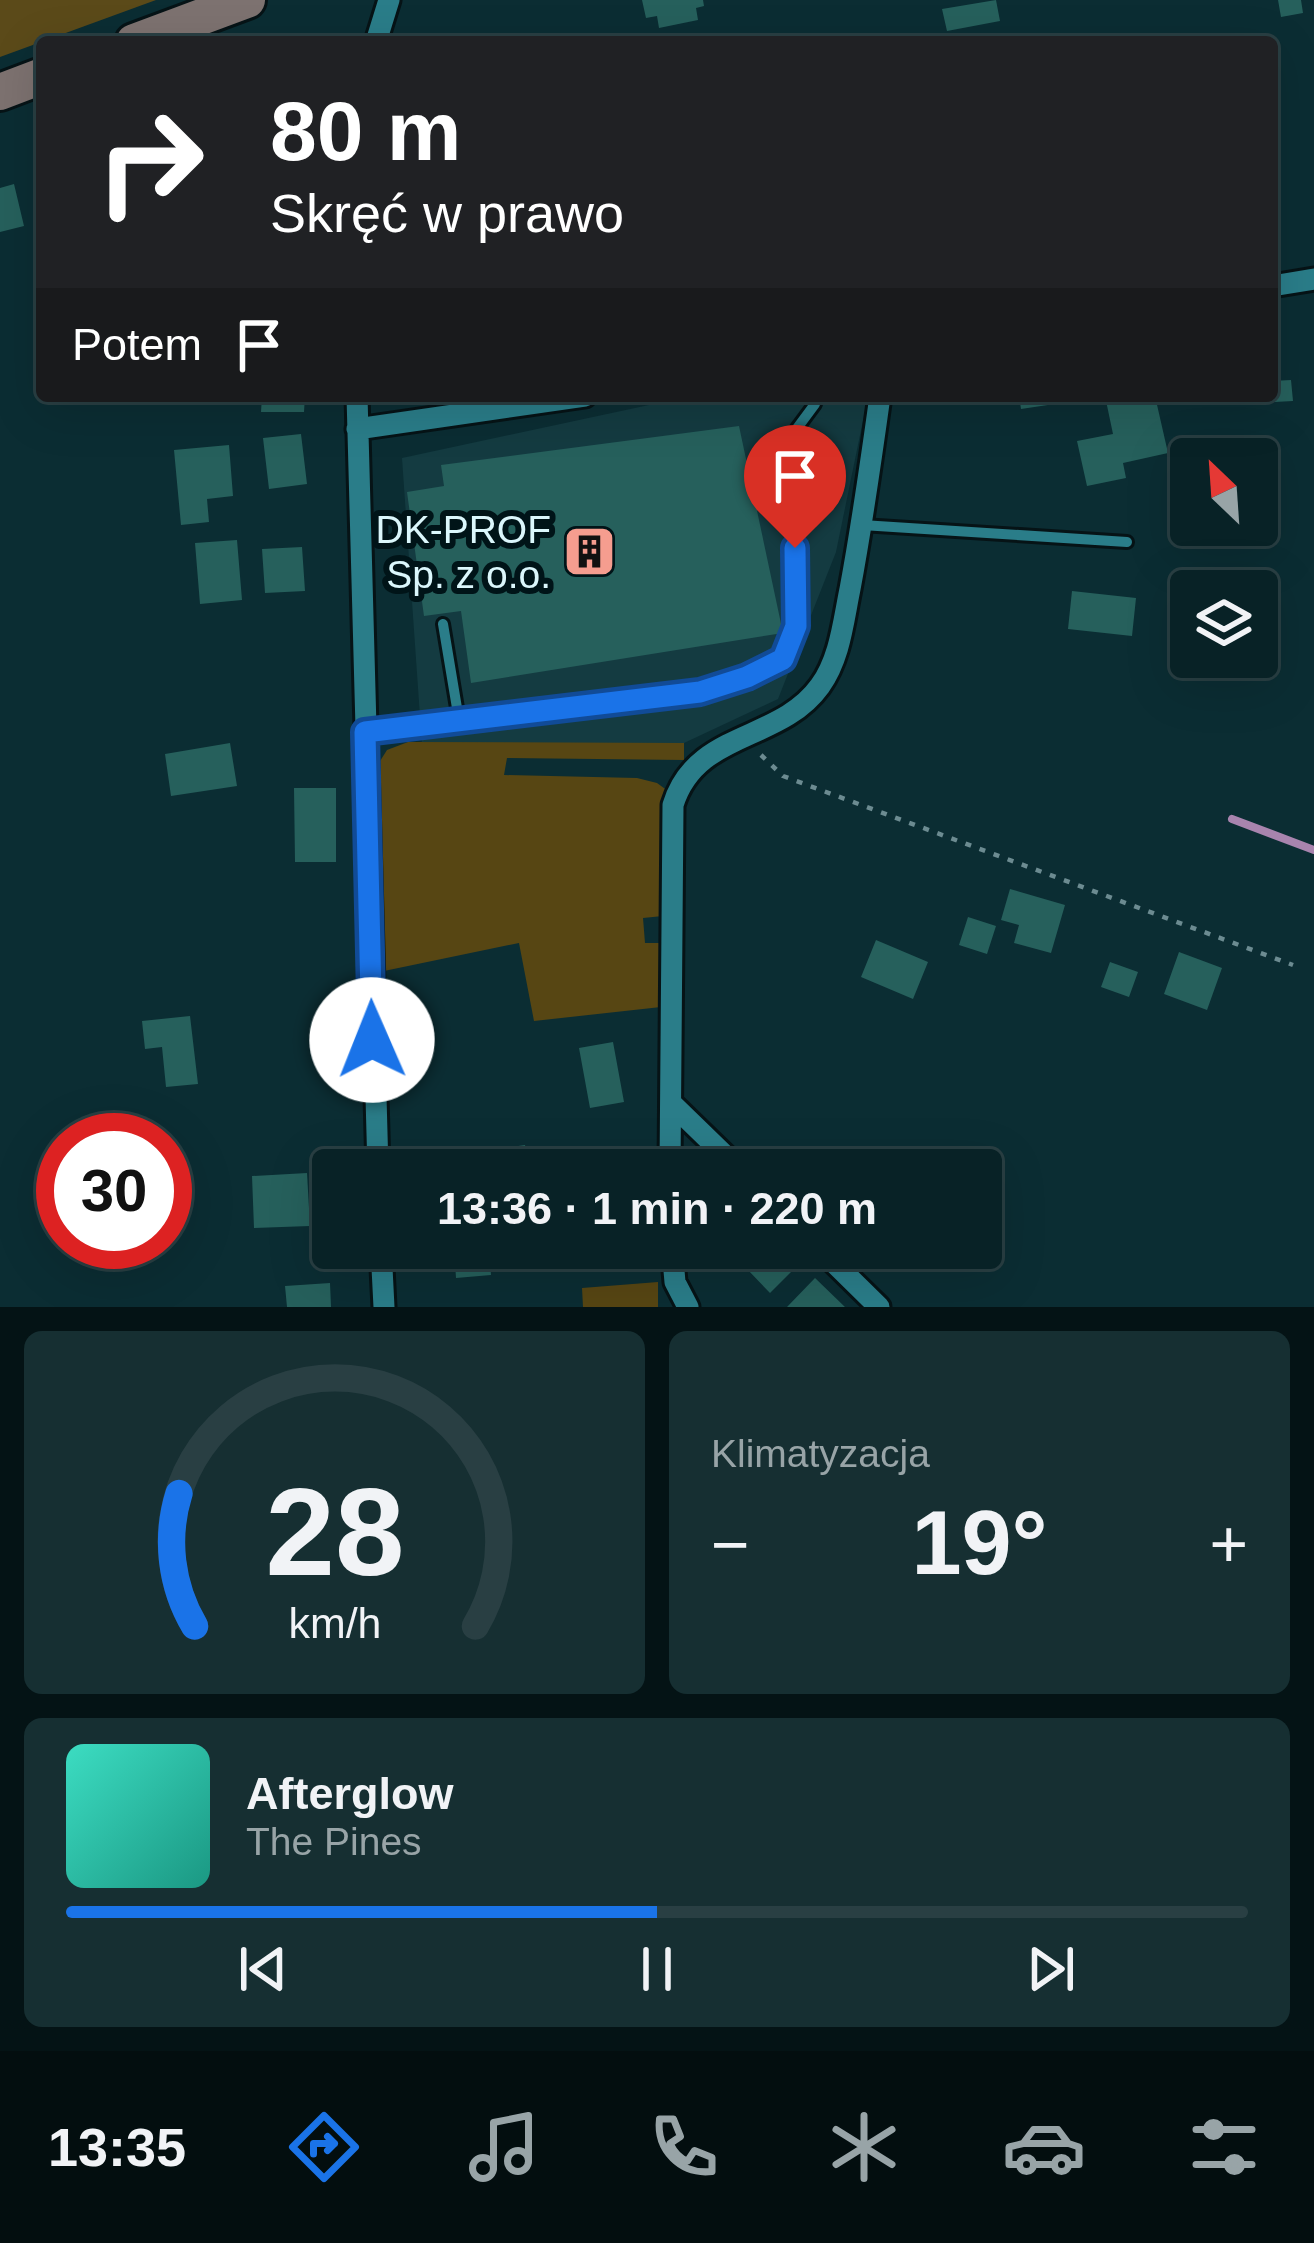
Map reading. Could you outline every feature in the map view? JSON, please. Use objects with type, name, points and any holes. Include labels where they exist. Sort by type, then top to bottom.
[{"type":"main road","points":[[150,36],[247,0]]},
{"type":"main road","points":[[0,92],[36,78]]},
{"type":"street","points":[[378,36],[389,0]]},
{"type":"street","points":[[1278,285],[1314,279]]},
{"type":"street","points":[[357,402],[377,1149]]},
{"type":"street","points":[[357,429],[544,402]]},
{"type":"street","points":[[670,1149],[673,805],[686,774],[710,752],[792,713],[819,688],[837,653],[879,402]]},
{"type":"street","points":[[671,1103],[718,1149]]},
{"type":"street","points":[[382,1269],[384,1307]]},
{"type":"street","points":[[674,1269],[688,1307]]},
{"type":"street","points":[[840,1269],[879,1307]]},
{"type":"lane","points":[[365,732],[700,692],[783,659],[796,626],[795,431],[815,402]]},
{"type":"lane","points":[[862,525],[1127,542]]},
{"type":"lane","points":[[443,624],[459,720]]},
{"type":"path","points":[[752,734],[764,761],[783,776],[1293,965]]},
{"type":"shaded area","points":[[0,0],[156,0],[57,36],[36,36],[36,44],[0,57]]},
{"type":"shaded area","points":[[663,402],[867,402],[836,552],[778,699],[684,743],[422,745],[402,458]]},
{"type":"shaded area","points":[[408,742],[684,743],[684,760],[507,758],[504,775],[637,778],[668,791],[663,817],[663,916],[643,918],[645,943],[661,943],[661,1007],[534,1021],[519,943],[384,971],[375,769],[387,750]]},
{"type":"shaded area","points":[[658,1282],[658,1307],[583,1307],[582,1288]]},
{"type":"building","points":[[642,0],[703,0],[704,6],[696,8],[698,20],[659,28],[657,16],[646,18]]},
{"type":"building","points":[[996,0],[1000,21],[947,31],[942,9]]},
{"type":"building","points":[[1278,0],[1301,0],[1303,13],[1281,17]]},
{"type":"building","points":[[14,184],[24,226],[0,232],[0,188]]},
{"type":"building","points":[[1291,380],[1293,401],[1278,402],[1278,381]]},
{"type":"building","points":[[262,402],[305,402],[304,412],[261,412]]},
{"type":"building","points":[[1020,402],[1068,402],[1021,409]]},
{"type":"building","points":[[1106,402],[1156,402],[1168,453],[1123,463],[1126,478],[1087,486],[1077,441],[1113,434]]},
{"type":"building","name":"DK-PROF Sp. z o.o.","points":[[739,426],[783,633],[471,683],[461,611],[424,616],[407,492],[444,486],[441,465]]},
{"type":"building","points":[[301,434],[307,484],[269,489],[263,438]]},
{"type":"building","points":[[229,445],[233,496],[207,499],[209,522],[181,525],[174,450]]},
{"type":"building","points":[[237,540],[242,600],[200,604],[195,543]]},
{"type":"building","points":[[302,547],[305,591],[265,593],[262,549]]},
{"type":"building","points":[[1072,591],[1136,598],[1132,636],[1068,629]]},
{"type":"building","points":[[230,743],[237,786],[171,796],[165,754]]},
{"type":"building","points":[[294,788],[336,788],[336,862],[295,862]]},
{"type":"building","points":[[1010,889],[1065,905],[1051,953],[1014,943],[1019,925],[1001,920]]},
{"type":"building","points":[[968,917],[996,926],[987,954],[959,945]]},
{"type":"building","points":[[876,940],[928,962],[913,999],[861,977]]},
{"type":"building","points":[[1179,952],[1222,968],[1207,1010],[1164,994]]},
{"type":"building","points":[[1110,962],[1138,972],[1129,997],[1101,987]]},
{"type":"building","points":[[190,1016],[198,1084],[166,1087],[162,1047],[145,1049],[142,1021]]},
{"type":"building","points":[[613,1042],[624,1102],[590,1108],[579,1048]]},
{"type":"building","points":[[307,1173],[310,1226],[254,1228],[252,1176]]},
{"type":"building","points":[[455,1269],[491,1269],[491,1275],[456,1278]]},
{"type":"building","points":[[747,1269],[794,1269],[770,1293]]},
{"type":"building","points":[[815,1278],[845,1307],[787,1307]]},
{"type":"building","points":[[330,1283],[331,1307],[287,1307],[285,1286]]},
{"type":"waterway","points":[[1232,819],[1314,850]]},
{"type":"place","name":"DK-PROF Sp. z o.o.","points":[[590,551]]},
{"type":"route","points":[[372,1040],[365,732],[700,692],[747,677],[783,659],[796,626],[795,548]]}]
